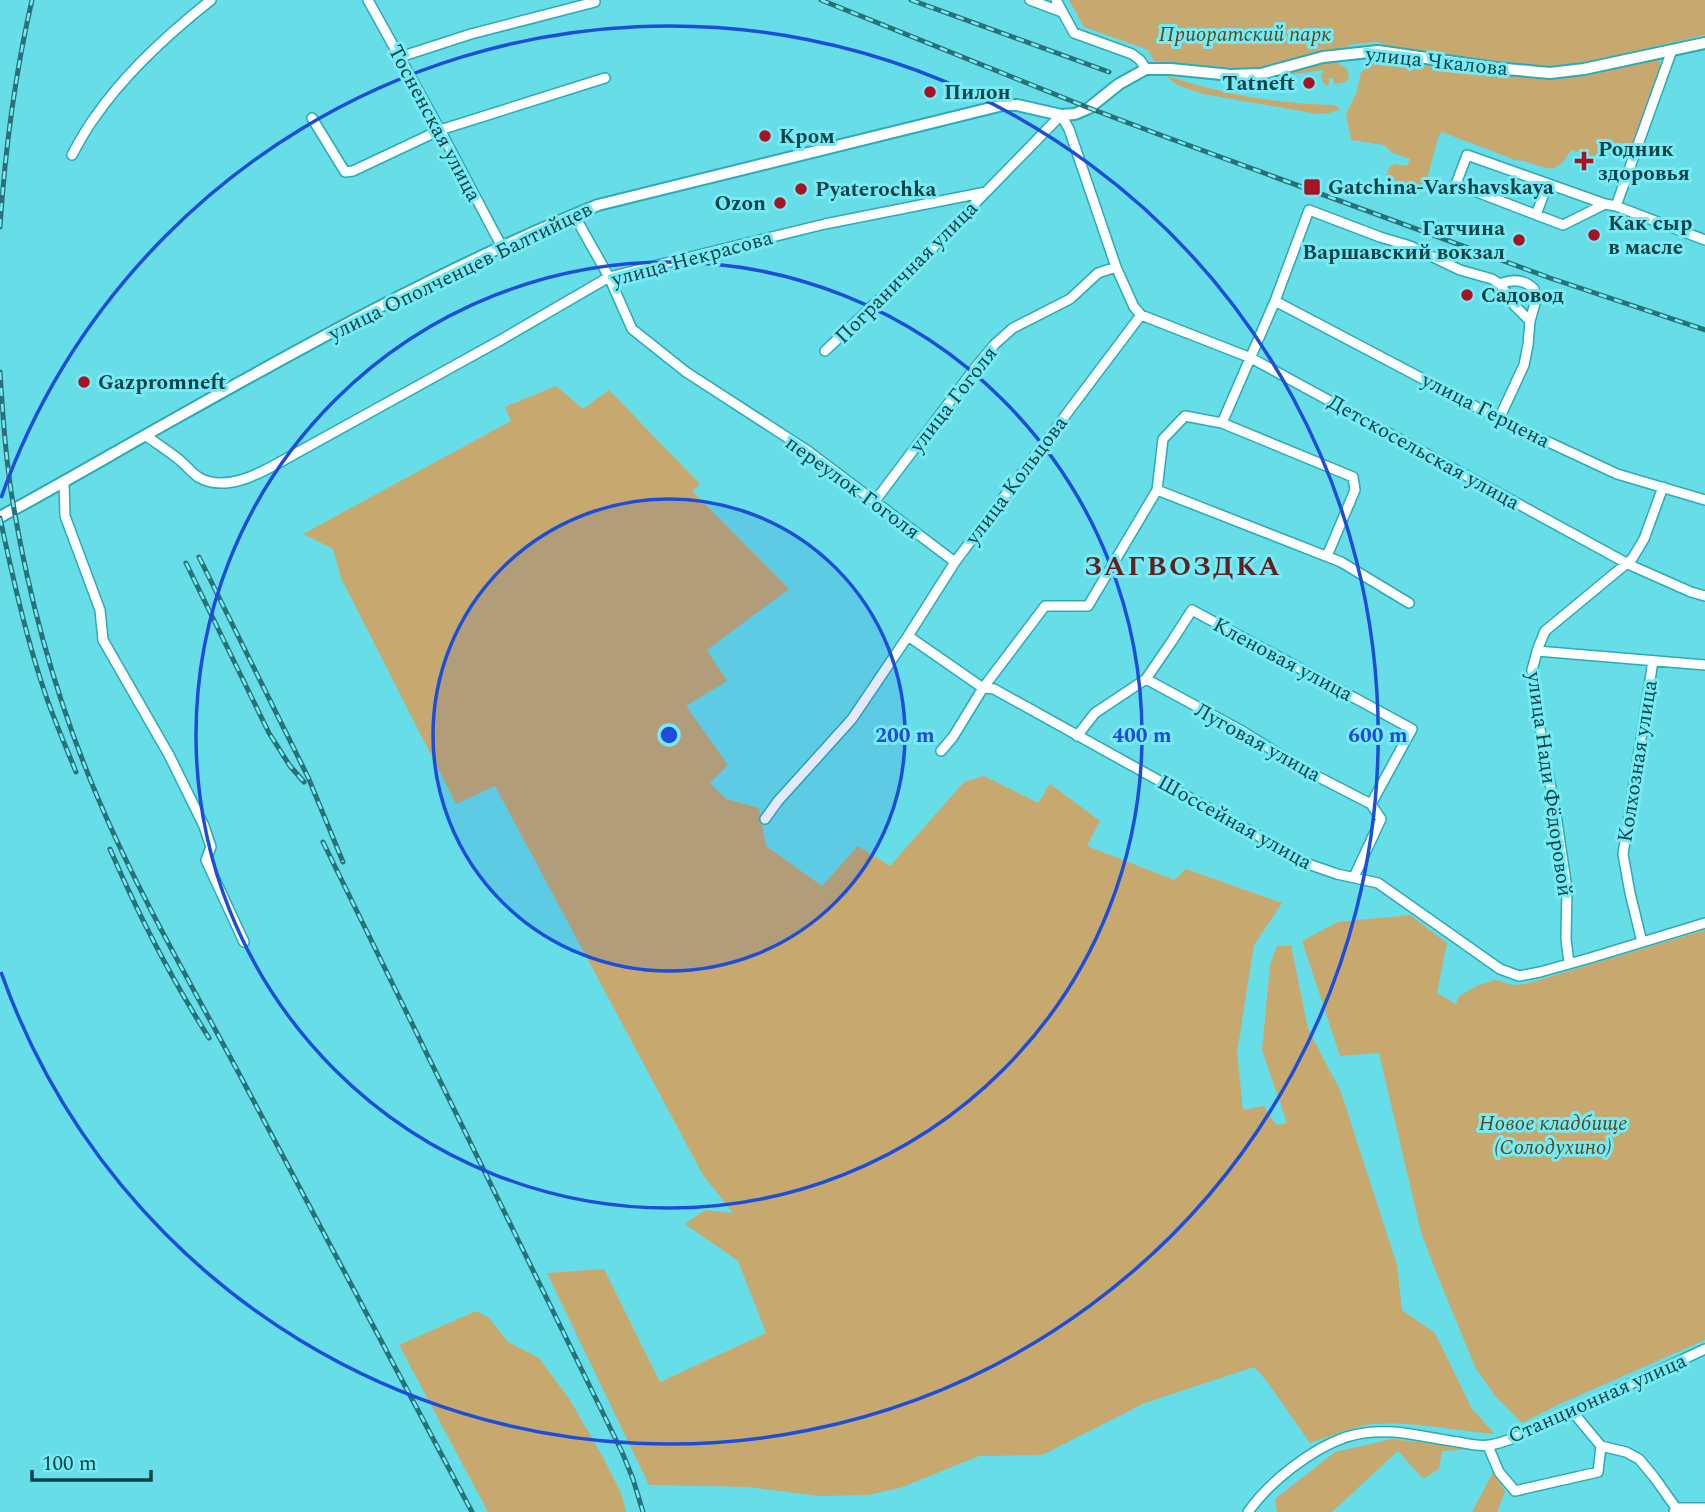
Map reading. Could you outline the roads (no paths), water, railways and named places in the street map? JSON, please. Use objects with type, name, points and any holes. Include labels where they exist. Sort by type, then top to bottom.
[{"type":"main road","name":"улица Чкалова","points":[[1146,69],[1231,75],[1261,74],[1323,57],[1378,51],[1550,73],[1584,69],[1705,43]]},
{"type":"main road","points":[[1061,115],[1076,114],[1146,69]]},
{"type":"main road","name":"улица Ополченцев Балтийцев","points":[[0,517],[327,335],[538,229],[598,205],[1003,105],[1017,105],[1061,115]]},
{"type":"street","points":[[72,155],[94,118],[117,89],[160,43],[211,0]]},
{"type":"street","name":"Тосненская улица","points":[[368,0],[502,247]]},
{"type":"street","points":[[1030,0],[1062,12]]},
{"type":"street","points":[[1056,0],[1074,33],[1132,54],[1146,69]]},
{"type":"street","points":[[400,57],[471,34],[595,2]]},
{"type":"street","points":[[1616,206],[1672,50]]},
{"type":"street","points":[[313,118],[345,172],[353,171],[440,130],[605,78]]},
{"type":"street","points":[[986,192],[1061,115],[1069,129],[1116,267],[1133,307],[1141,316]]},
{"type":"street","points":[[1605,204],[1563,226],[1456,184],[1467,155],[1616,206],[1705,240]]},
{"type":"street","points":[[1536,215],[1547,184]]},
{"type":"street","name":"улица Некрасова","points":[[145,435],[199,477],[213,482],[233,482],[264,472],[608,277],[825,224],[986,192]]},
{"type":"street","name":"Пограничная улица","points":[[825,351],[927,254],[986,192]]},
{"type":"street","points":[[1222,423],[1275,301],[1309,210],[1410,246],[1460,270],[1492,279],[1500,284],[1530,321]]},
{"type":"street","name":"переулок Гоголя","points":[[574,215],[608,277],[632,330],[686,372],[808,452],[954,562]]},
{"type":"street","name":"улица Гоголя","points":[[874,502],[995,344],[1013,328],[1070,299],[1098,274],[1116,267]]},
{"type":"street","points":[[1499,419],[1524,365],[1536,294],[1529,284],[1513,281],[1500,284]]},
{"type":"street","name":"улица Герцена","points":[[1275,301],[1499,419],[1617,474],[1705,500]]},
{"type":"street","points":[[1522,312],[1533,308]]},
{"type":"street","name":"Детскосельская улица","points":[[1141,316],[1251,358],[1628,563],[1690,592],[1705,596]]},
{"type":"street","name":"улица Кольцова","points":[[765,819],[852,719],[954,562],[1141,316]]},
{"type":"street","points":[[941,751],[953,737],[983,688],[1045,606],[1088,606],[1157,490],[1163,439],[1185,416],[1222,423],[1353,477],[1355,490],[1327,556]]},
{"type":"street","points":[[64,482],[65,516],[100,610],[103,640],[169,755],[204,826],[211,847],[206,860],[244,942]]},
{"type":"street","name":"улица Нади Фёдоровой","points":[[1569,964],[1566,939],[1567,889],[1534,697],[1532,670],[1545,631],[1632,559],[1644,539],[1663,487]]},
{"type":"street","points":[[1157,490],[1341,562],[1409,603]]},
{"type":"street","name":"Кленовая улица","points":[[1146,679],[1192,610],[1412,729],[1371,804]]},
{"type":"street","name":"Шоссейная улица","points":[[908,635],[983,688],[994,689],[1311,865],[1378,883],[1500,970],[1519,976],[1569,964]]},
{"type":"street","points":[[1537,651],[1705,665]]},
{"type":"street","name":"Колхозная улица","points":[[1642,942],[1623,854],[1653,662]]},
{"type":"street","points":[[1077,736],[1094,713],[1146,679]]},
{"type":"street","name":"Луговая улица","points":[[1146,679],[1371,804]]},
{"type":"street","points":[[1354,877],[1381,819],[1371,804]]},
{"type":"street","points":[[1569,964],[1705,923]]},
{"type":"street","name":"Станционная улица","points":[[1488,1446],[1517,1437],[1705,1349]]},
{"type":"street","points":[[1572,1412],[1601,1446],[1626,1452],[1639,1459],[1675,1510],[1705,1508]]},
{"type":"street","points":[[1248,1512],[1269,1488],[1297,1464],[1345,1437],[1368,1432],[1393,1432],[1488,1446],[1499,1472],[1515,1491],[1598,1472],[1601,1446]]},
{"type":"street","points":[[1256,1501],[1259,1512]]},
{"type":"railway","points":[[0,227],[12,113],[32,0]]},
{"type":"railway","points":[[821,0],[1155,133],[1550,278],[1705,330]]},
{"type":"railway","points":[[911,0],[1109,72]]},
{"type":"railway","points":[[0,372],[9,475],[29,584],[48,658],[72,732],[100,803],[168,944],[472,1512]]},
{"type":"railway","points":[[0,518],[32,652],[49,706],[76,772]]},
{"type":"railway","points":[[199,557],[308,777],[343,862]]},
{"type":"railway","points":[[186,563],[269,733],[304,782]]},
{"type":"railway","points":[[323,842],[622,1452],[643,1512]]},
{"type":"railway","points":[[110,849],[156,945],[209,1038]]},
{"type":"place","name":"Tatneft","points":[[1309,83]]},
{"type":"place","name":"Пилон","points":[[930,92]]},
{"type":"place","name":"Кром","points":[[765,136]]},
{"type":"place","name":"Родник здоровья","points":[[1584,161]]},
{"type":"place","name":"Gatchina-Varshavskaya","points":[[1312,187]]},
{"type":"place","name":"Pyaterochka","points":[[801,189]]},
{"type":"place","name":"Ozon","points":[[780,203]]},
{"type":"place","name":"Как сыр в масле","points":[[1594,235]]},
{"type":"place","name":"Гатчина Варшавский вокзал","points":[[1519,240]]},
{"type":"place","name":"Садовод","points":[[1467,295]]},
{"type":"place","name":"Gazpromneft","points":[[84,382]]},
{"type":"district","name":"ЗАГВОЗДКА","points":[[1183,565]]},
{"type":"park label","name":"Приоратский парк","points":[[1245,34]]},
{"type":"park label","name":"Новое кладбище (Солодухино)","points":[[1553,1135]]}]
